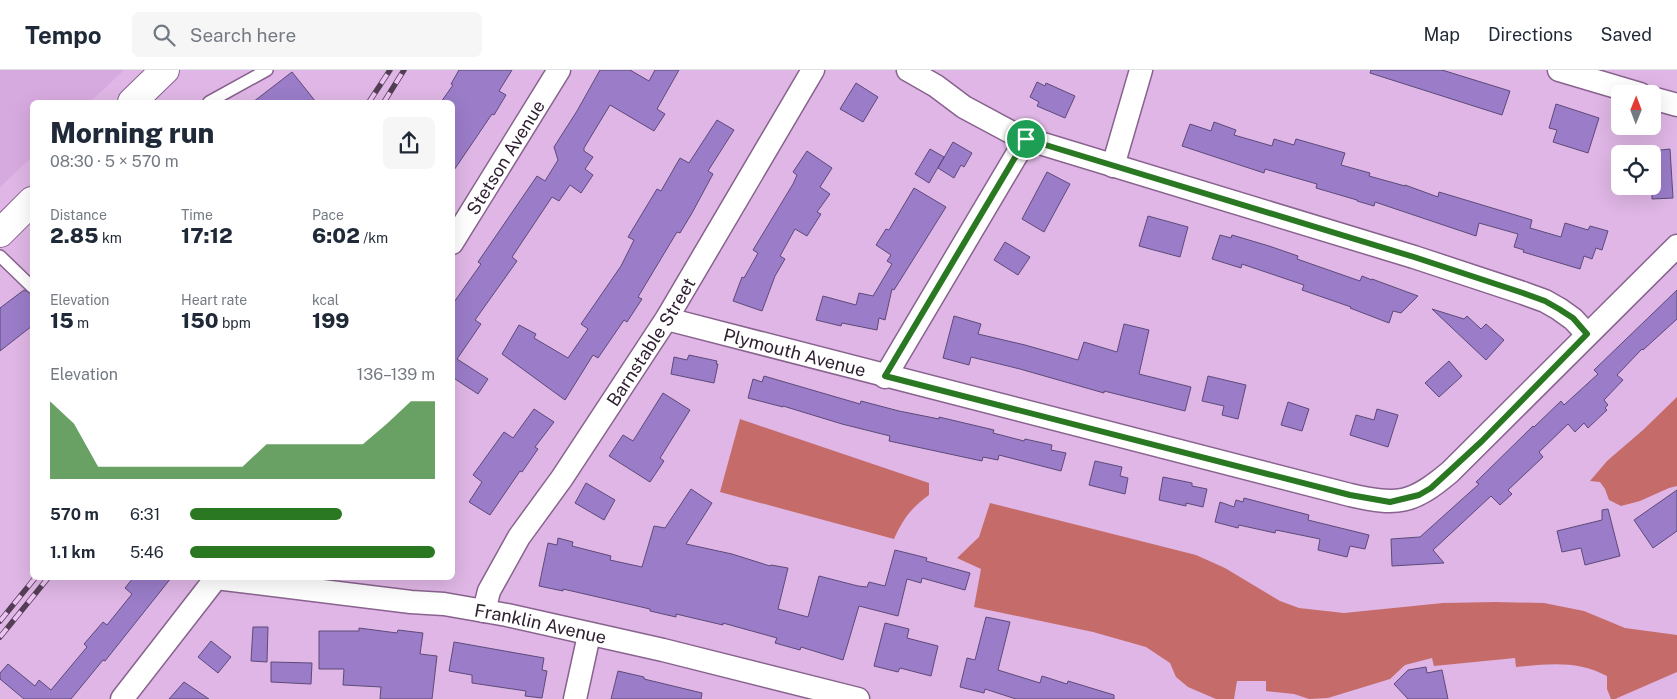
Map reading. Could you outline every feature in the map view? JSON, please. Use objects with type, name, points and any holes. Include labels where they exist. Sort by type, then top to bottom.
[{"type":"main road","points":[[134,100],[165,70]]},
{"type":"main road","points":[[0,233],[30,204]]},
{"type":"street","name":"Stetson Avenue","points":[[455,239],[559,70]]},
{"type":"street","name":"Barnstable Street","points":[[484,611],[489,591],[519,537],[562,478],[667,319],[813,70]]},
{"type":"street","points":[[908,70],[936,86],[964,107],[995,125],[1026,139],[1414,257],[1523,293],[1545,301],[1559,309],[1573,318],[1587,334]]},
{"type":"street","points":[[1113,166],[1141,70]]},
{"type":"street","points":[[1559,70],[1611,85]]},
{"type":"street","points":[[1661,100],[1677,104]]},
{"type":"street","points":[[885,376],[1026,139]]},
{"type":"street","name":"Plymouth Avenue","points":[[667,319],[1350,495],[1390,502],[1419,495],[1450,472],[1677,246]]},
{"type":"street","points":[[122,699],[214,580]]},
{"type":"street","name":"Franklin Avenue","points":[[232,580],[411,602],[444,604],[484,611],[663,650],[858,699]]},
{"type":"street","points":[[575,699],[588,635]]},
{"type":"lane","points":[[213,100],[267,70]]},
{"type":"lane","points":[[0,256],[30,285]]},
{"type":"shaded area","points":[[0,70],[124,70],[92,100],[30,100],[30,159],[0,187]]},
{"type":"shaded area","points":[[1677,397],[1677,486],[1640,501],[1621,506],[1609,500],[1600,482],[1590,481],[1607,461]]},
{"type":"shaded area","points":[[740,419],[929,483],[929,495],[908,514],[894,539],[720,492]]},
{"type":"shaded area","points":[[990,503],[1196,555],[1225,568],[1280,601],[1299,608],[1344,613],[1443,603],[1496,602],[1544,603],[1584,611],[1625,628],[1677,635],[1677,672],[1615,699],[1611,699],[1607,689],[1607,676],[1585,667],[1563,664],[1516,667],[1515,658],[1434,666],[1432,658],[1405,665],[1390,679],[1328,698],[1309,699],[1294,694],[1266,691],[1266,681],[1237,681],[1234,699],[1216,699],[1188,687],[1176,677],[1170,663],[1146,647],[1093,632],[974,607],[981,569],[957,558],[979,537]]},
{"type":"building","points":[[459,70],[512,70],[499,91],[506,95],[494,115],[492,114],[455,169],[455,100],[442,100],[453,85],[451,84]]},
{"type":"building","points":[[600,70],[630,70],[649,81],[655,70],[679,70],[657,109],[665,114],[654,131],[610,105],[584,148],[584,151],[593,157],[585,169],[593,175],[581,193],[570,185],[559,201],[552,197],[512,257],[517,261],[475,320],[481,324],[457,359],[488,379],[478,394],[455,379],[455,301],[481,264],[478,262],[537,176],[545,181],[558,160],[554,147]]},
{"type":"building","points":[[1371,70],[1442,70],[1510,91],[1502,115],[1370,73]]},
{"type":"building","points":[[292,72],[314,100],[256,100]]},
{"type":"building","points":[[1037,82],[1045,86],[1046,83],[1075,96],[1065,118],[1037,106],[1039,102],[1030,97]]},
{"type":"building","points":[[856,83],[878,97],[863,122],[840,109]]},
{"type":"building","points":[[1556,104],[1599,118],[1588,153],[1553,142],[1557,130],[1549,128]]},
{"type":"building","points":[[717,120],[734,130],[708,171],[713,174],[692,213],[680,233],[677,232],[638,297],[642,299],[627,322],[624,320],[598,358],[593,355],[565,400],[502,354],[519,325],[536,334],[534,338],[568,358],[588,329],[581,324],[621,266],[634,240],[628,237],[657,189],[661,191],[680,158],[689,163]]},
{"type":"building","points":[[1214,122],[1236,130],[1234,135],[1272,146],[1274,139],[1294,145],[1296,139],[1345,153],[1341,165],[1370,173],[1369,176],[1405,185],[1438,197],[1439,192],[1532,220],[1530,228],[1561,237],[1565,223],[1588,230],[1590,226],[1608,231],[1602,250],[1596,248],[1592,259],[1584,256],[1580,269],[1523,252],[1524,250],[1514,247],[1518,234],[1479,223],[1476,236],[1375,202],[1374,206],[1316,188],[1317,184],[1265,169],[1264,173],[1182,146],[1190,124],[1211,131]]},
{"type":"building","points":[[953,142],[972,153],[964,167],[961,165],[954,178],[938,168]]},
{"type":"building","points":[[930,149],[944,157],[929,183],[915,174]]},
{"type":"building","points":[[1670,149],[1673,198],[1652,199],[1652,195],[1661,195],[1661,150]]},
{"type":"building","points":[[807,151],[832,168],[820,187],[830,194],[817,212],[821,214],[807,236],[795,229],[780,256],[785,259],[775,276],[762,311],[733,301],[742,277],[744,278],[758,253],[753,250],[793,184],[797,175],[793,172]]},
{"type":"building","points":[[1047,172],[1070,184],[1044,232],[1022,219]]},
{"type":"building","points":[[914,188],[946,207],[894,290],[892,289],[885,320],[879,318],[877,330],[842,323],[841,326],[816,320],[823,296],[856,305],[859,293],[873,296],[892,264],[887,261],[891,255],[876,245],[886,229],[889,230]]},
{"type":"building","points":[[1148,216],[1188,227],[1180,257],[1139,246]]},
{"type":"building","points":[[1220,235],[1231,238],[1232,235],[1269,246],[1298,256],[1297,259],[1360,281],[1362,276],[1418,296],[1401,313],[1393,311],[1389,323],[1302,290],[1304,285],[1242,264],[1241,268],[1212,259]]},
{"type":"building","points":[[1005,242],[1030,257],[1018,275],[994,260]]},
{"type":"building","points":[[24,290],[30,293],[30,328],[0,351],[0,308]]},
{"type":"building","points":[[1677,290],[1677,319],[1642,349],[1617,375],[1623,380],[1604,400],[1608,405],[1605,408],[1607,410],[1588,428],[1584,423],[1575,432],[1568,424],[1539,452],[1543,457],[1508,490],[1512,494],[1500,505],[1491,496],[1433,550],[1444,563],[1392,566],[1391,539],[1420,537],[1479,484],[1476,482],[1533,426],[1561,401],[1564,405],[1598,374],[1594,370]]},
{"type":"building","points":[[1432,309],[1464,319],[1467,316],[1481,329],[1486,324],[1504,340],[1486,360]]},
{"type":"building","points":[[954,316],[981,324],[978,334],[1078,360],[1084,342],[1117,352],[1124,324],[1149,330],[1139,374],[1191,387],[1185,411],[1104,391],[1104,393],[971,357],[969,365],[943,358]]},
{"type":"building","points":[[689,355],[717,361],[714,383],[671,374],[674,357],[687,360]]},
{"type":"building","points":[[1449,361],[1462,376],[1439,397],[1425,383]]},
{"type":"building","points":[[764,376],[860,404],[861,401],[899,411],[939,419],[939,417],[994,430],[993,433],[1024,441],[1025,439],[1052,445],[1051,450],[1066,453],[1061,471],[999,455],[998,460],[983,457],[982,461],[889,441],[890,436],[748,398],[753,379],[762,382]]},
{"type":"building","points":[[1208,376],[1246,385],[1238,419],[1222,415],[1224,406],[1202,401]]},
{"type":"building","points":[[663,393],[690,410],[660,458],[664,461],[650,482],[609,456],[623,435],[633,441]]},
{"type":"building","points":[[1288,402],[1309,409],[1302,431],[1281,425]]},
{"type":"building","points":[[534,409],[554,422],[535,447],[538,449],[522,472],[520,471],[490,515],[469,502],[482,482],[473,475],[504,432],[513,438]]},
{"type":"building","points":[[1377,409],[1398,415],[1388,447],[1350,435],[1356,415],[1374,420]]},
{"type":"building","points":[[1095,461],[1122,467],[1120,476],[1128,478],[1125,494],[1089,485]]},
{"type":"building","points":[[1163,477],[1192,483],[1192,486],[1207,489],[1203,507],[1186,503],[1186,506],[1159,500]]},
{"type":"building","points":[[586,483],[615,500],[604,520],[575,503]]},
{"type":"building","points":[[691,489],[712,503],[686,544],[732,554],[770,566],[788,568],[778,609],[808,617],[819,576],[858,586],[867,587],[869,582],[885,586],[895,550],[927,558],[926,561],[970,573],[965,590],[922,578],[921,583],[907,579],[898,616],[859,606],[843,660],[801,647],[800,650],[775,643],[777,638],[723,623],[723,625],[676,614],[676,617],[650,611],[650,609],[563,589],[563,591],[539,586],[548,543],[557,545],[558,538],[573,542],[572,546],[611,556],[610,560],[642,567],[654,526],[665,528]]},
{"type":"building","points":[[1677,490],[1677,531],[1653,548],[1634,520]]},
{"type":"building","points":[[1244,498],[1309,515],[1308,520],[1369,535],[1365,549],[1350,546],[1347,557],[1318,550],[1320,539],[1276,530],[1275,533],[1239,525],[1238,528],[1215,522],[1220,502],[1234,507],[1236,500],[1243,502]]},
{"type":"building","points":[[1608,509],[1620,556],[1585,565],[1581,548],[1562,552],[1557,531],[1602,520],[1602,510]]},
{"type":"building","points":[[131,580],[169,580],[105,661],[103,660],[71,699],[24,699],[0,679],[0,673],[8,664],[35,686],[39,680],[51,690],[87,647],[84,644],[103,622],[107,625],[132,594],[125,588]]},
{"type":"building","points":[[986,617],[1010,622],[998,670],[1040,683],[1042,676],[1067,684],[1068,681],[1114,695],[1114,699],[1016,699],[985,689],[984,693],[960,687],[967,658],[975,660]]},
{"type":"building","points":[[885,623],[909,629],[907,638],[938,646],[931,676],[900,668],[898,672],[874,666]]},
{"type":"building","points":[[253,627],[268,627],[267,662],[251,661]]},
{"type":"building","points":[[359,628],[397,633],[398,630],[423,633],[420,654],[437,656],[432,699],[380,699],[381,687],[343,685],[344,669],[319,669],[319,631],[359,631]]},
{"type":"building","points":[[211,641],[231,657],[218,673],[198,657]]},
{"type":"building","points":[[454,642],[544,658],[542,670],[547,671],[542,698],[525,696],[526,691],[472,683],[472,675],[449,671]]},
{"type":"building","points":[[271,662],[312,663],[311,684],[271,682]]},
{"type":"building","points":[[1426,667],[1427,673],[1442,670],[1448,699],[1408,699],[1394,684],[1408,670]]},
{"type":"building","points":[[618,671],[702,693],[701,699],[611,699]]},
{"type":"building","points":[[184,682],[209,699],[169,699]]},
{"type":"railway","points":[[370,100],[390,70]]},
{"type":"railway","points":[[385,100],[404,70]]},
{"type":"railway","points":[[0,621],[33,580]]},
{"type":"railway","points":[[0,637],[46,580]]},
{"type":"route","points":[[1026,139],[1414,257],[1523,293],[1545,301],[1559,309],[1573,318],[1587,334],[1450,472],[1431,488],[1419,495],[1390,502],[1350,495],[885,376],[1026,139]]}]
